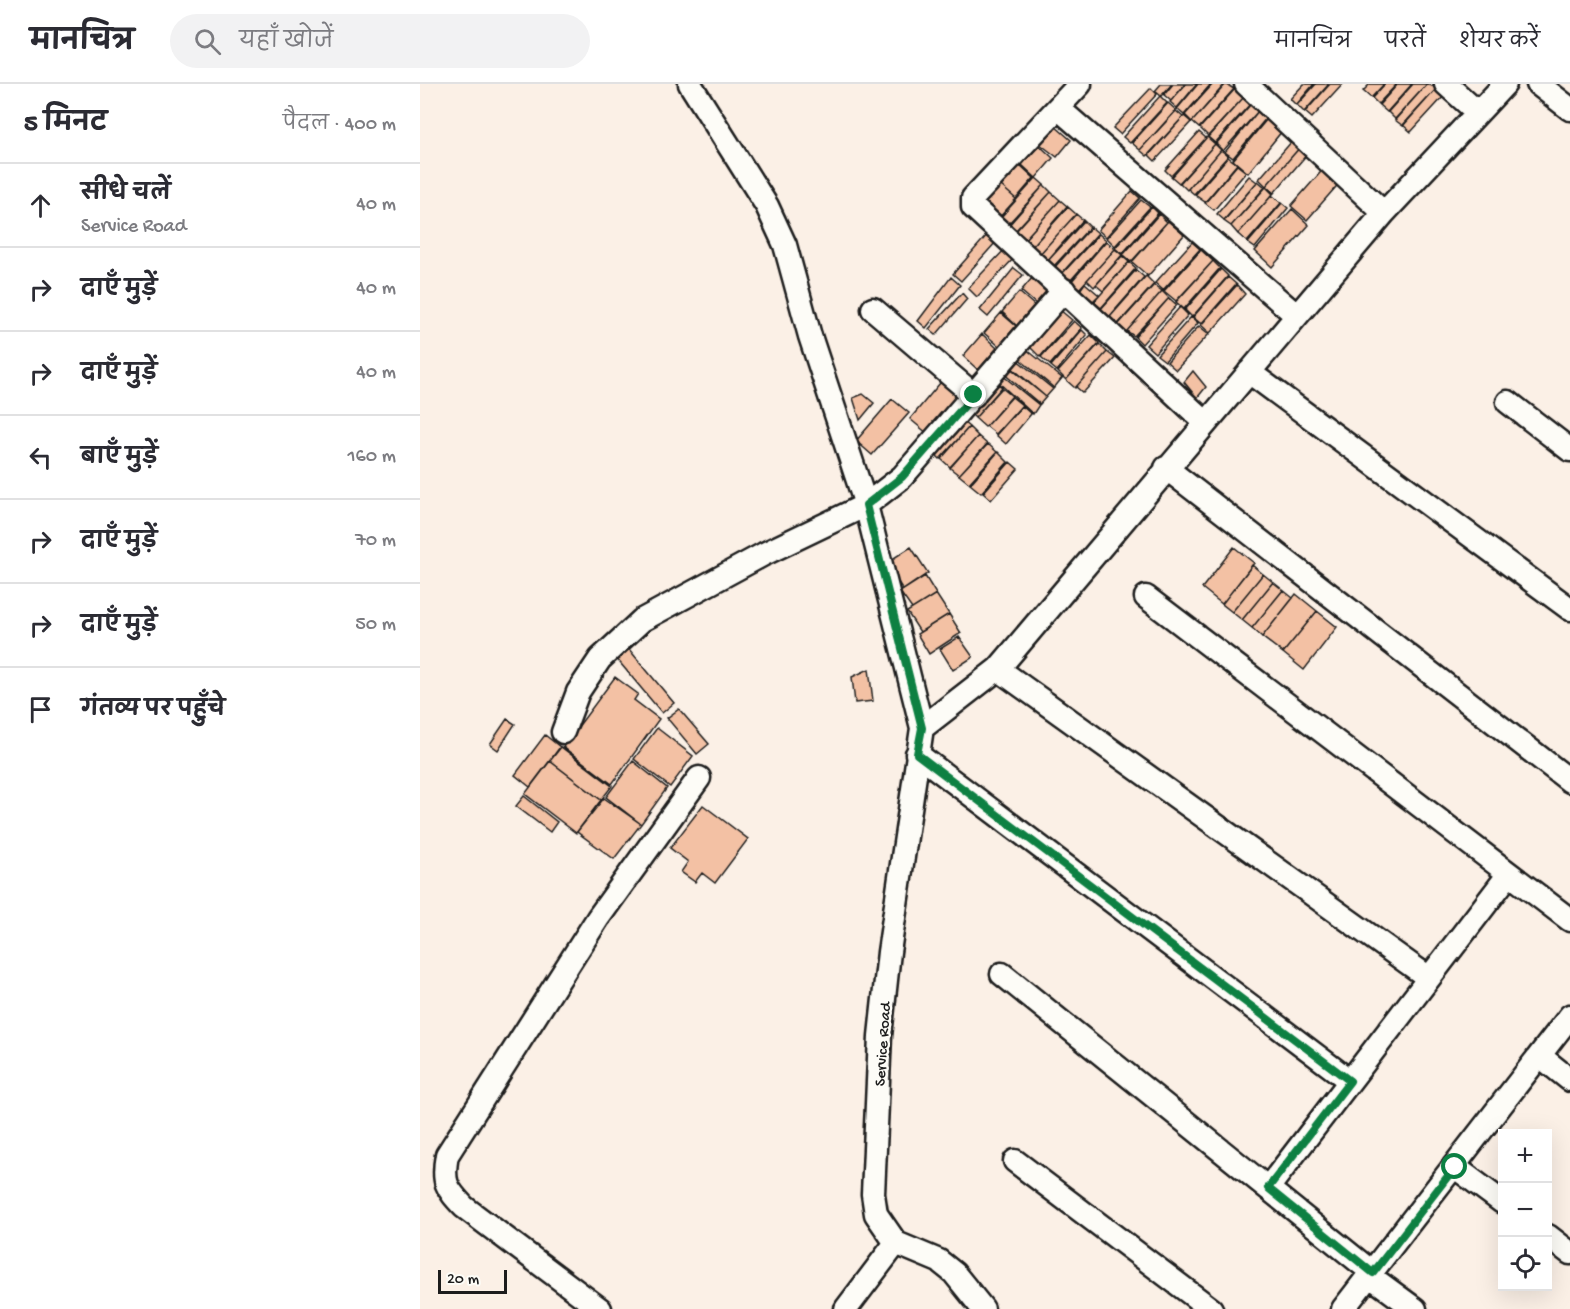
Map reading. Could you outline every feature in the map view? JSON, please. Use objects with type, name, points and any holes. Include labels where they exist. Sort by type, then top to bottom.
[{"type":"street","points":[[690,84],[767,206],[786,245],[810,336],[866,505],[922,728],[998,669],[1384,213],[1505,84]]},
{"type":"street","points":[[1080,84],[973,198],[973,207],[1205,422]]},
{"type":"street","points":[[1246,84],[1384,213]]},
{"type":"street","points":[[1446,84],[1478,112]]},
{"type":"street","points":[[1538,84],[1570,109]]},
{"type":"street","points":[[1058,108],[1296,315]]},
{"type":"street","points":[[563,732],[578,692],[600,659],[642,620],[764,554],[866,505],[902,477],[1064,290]]},
{"type":"street","points":[[873,309],[974,395]]},
{"type":"street","points":[[1249,372],[1570,609]]},
{"type":"street","points":[[1508,402],[1570,450]]},
{"type":"street","points":[[1166,468],[1570,781]]},
{"type":"street","points":[[1146,597],[1570,920]]},
{"type":"street","points":[[998,669],[1429,978]]},
{"type":"street","name":"Service Road","points":[[896,1243],[876,1214],[874,1183],[882,1024],[922,728]]},
{"type":"street","points":[[917,754],[1350,1081]]},
{"type":"street","points":[[600,1309],[464,1207],[447,1189],[444,1171],[447,1155],[598,918],[699,778]]},
{"type":"street","points":[[1268,1188],[1509,874]]},
{"type":"street","points":[[1002,974],[1415,1309]]},
{"type":"street","points":[[1343,1309],[1570,1016]]},
{"type":"street","points":[[1540,1056],[1570,1080]]},
{"type":"street","points":[[1015,1161],[1211,1309]]},
{"type":"street","points":[[1455,1167],[1498,1198]]},
{"type":"street","points":[[1549,1237],[1570,1253]]},
{"type":"street","points":[[846,1309],[896,1243],[939,1261],[954,1273],[983,1309]]},
{"type":"building","points":[[1161,84],[1172,84],[1161,96],[1155,91]]},
{"type":"building","points":[[1173,84],[1185,84],[1171,101],[1164,95]]},
{"type":"building","points":[[1186,84],[1197,84],[1177,108],[1170,102]]},
{"type":"building","points":[[1198,84],[1211,84],[1184,115],[1177,109]]},
{"type":"building","points":[[1213,84],[1225,84],[1192,122],[1185,115]]},
{"type":"building","points":[[1226,84],[1234,89],[1199,128],[1192,122]]},
{"type":"building","points":[[1304,84],[1314,84],[1296,105],[1290,99]]},
{"type":"building","points":[[1316,84],[1329,84],[1304,112],[1297,105]]},
{"type":"building","points":[[1330,84],[1343,84],[1312,118],[1305,112]]},
{"type":"building","points":[[1370,84],[1384,84],[1371,98],[1363,91]]},
{"type":"building","points":[[1385,84],[1397,84],[1378,104],[1372,98]]},
{"type":"building","points":[[1398,84],[1412,84],[1387,112],[1379,105]]},
{"type":"building","points":[[1413,84],[1427,84],[1395,119],[1388,112]]},
{"type":"building","points":[[1427,84],[1437,88],[1403,126],[1395,120]]},
{"type":"building","points":[[1151,88],[1157,94],[1120,134],[1113,128]]},
{"type":"building","points":[[1437,88],[1445,95],[1411,132],[1403,125]]},
{"type":"building","points":[[1235,89],[1244,97],[1208,136],[1200,128]]},
{"type":"building","points":[[1160,96],[1167,103],[1130,143],[1123,137]]},
{"type":"building","points":[[1244,97],[1251,103],[1215,143],[1208,137]]},
{"type":"building","points":[[1168,103],[1176,110],[1140,150],[1132,143]]},
{"type":"building","points":[[1251,104],[1259,110],[1223,151],[1216,144]]},
{"type":"building","points":[[1259,110],[1267,117],[1233,158],[1225,152]]},
{"type":"building","points":[[1176,111],[1183,117],[1147,156],[1140,150]]},
{"type":"building","points":[[1184,116],[1191,122],[1155,161],[1149,155]]},
{"type":"building","points":[[1267,119],[1282,131],[1248,173],[1233,160]]},
{"type":"building","points":[[1055,126],[1071,140],[1057,157],[1040,144]]},
{"type":"building","points":[[1199,132],[1206,138],[1171,176],[1165,170]]},
{"type":"building","points":[[1207,137],[1215,144],[1179,183],[1172,177]]},
{"type":"building","points":[[1293,140],[1301,146],[1266,186],[1259,179]]},
{"type":"building","points":[[1215,144],[1221,150],[1187,190],[1180,183]]},
{"type":"building","points":[[1039,145],[1053,158],[1036,178],[1022,165]]},
{"type":"building","points":[[1301,146],[1308,153],[1274,193],[1266,186]]},
{"type":"building","points":[[1221,150],[1228,156],[1194,194],[1188,189]]},
{"type":"building","points":[[1228,157],[1237,164],[1205,202],[1195,195]]},
{"type":"building","points":[[1019,164],[1034,178],[1016,199],[1000,185]]},
{"type":"building","points":[[1237,165],[1246,172],[1214,210],[1205,203]]},
{"type":"building","points":[[1326,166],[1342,180],[1307,220],[1291,206]]},
{"type":"building","points":[[1249,176],[1257,182],[1224,220],[1217,214]]},
{"type":"building","points":[[1036,178],[1044,185],[1008,224],[1001,217]]},
{"type":"building","points":[[1258,181],[1265,187],[1231,226],[1224,221]]},
{"type":"building","points":[[1000,185],[1016,199],[998,219],[983,205]]},
{"type":"building","points":[[1044,185],[1051,192],[1015,231],[1009,225]]},
{"type":"building","points":[[1266,187],[1273,194],[1238,234],[1231,226]]},
{"type":"building","points":[[1132,191],[1140,198],[1106,237],[1098,230]]},
{"type":"building","points":[[1051,192],[1060,200],[1024,240],[1016,231]]},
{"type":"building","points":[[1272,195],[1281,203],[1247,242],[1238,234]]},
{"type":"building","points":[[1060,200],[1067,206],[1031,248],[1023,241]]},
{"type":"building","points":[[1141,200],[1150,207],[1115,246],[1107,238]]},
{"type":"building","points":[[1282,203],[1288,208],[1255,248],[1248,243]]},
{"type":"building","points":[[1068,207],[1076,214],[1039,255],[1031,248]]},
{"type":"building","points":[[1152,207],[1158,213],[1122,254],[1115,248]]},
{"type":"building","points":[[1292,209],[1309,225],[1272,267],[1255,251]]},
{"type":"building","points":[[1076,214],[1083,220],[1046,262],[1039,255]]},
{"type":"building","points":[[1159,214],[1167,222],[1131,262],[1123,255]]},
{"type":"building","points":[[1084,221],[1090,227],[1053,267],[1047,262]]},
{"type":"building","points":[[1168,221],[1184,235],[1148,276],[1132,262]]},
{"type":"building","points":[[1091,227],[1098,233],[1061,274],[1054,268]]},
{"type":"building","points":[[988,234],[996,242],[961,281],[953,274]]},
{"type":"building","points":[[1099,234],[1106,240],[1070,281],[1061,275]]},
{"type":"building","points":[[1106,241],[1115,249],[1079,289],[1071,282]]},
{"type":"building","points":[[1192,242],[1200,249],[1163,290],[1155,283]]},
{"type":"building","points":[[1006,248],[1015,257],[977,297],[968,288]]},
{"type":"building","points":[[1115,249],[1122,255],[1094,287],[1087,280]]},
{"type":"building","points":[[1201,250],[1213,261],[1176,301],[1164,291]]},
{"type":"building","points":[[1122,256],[1129,262],[1103,291],[1096,285]]},
{"type":"building","points":[[1213,261],[1220,268],[1184,309],[1176,302]]},
{"type":"building","points":[[1129,262],[1136,268],[1101,308],[1094,302]]},
{"type":"building","points":[[1014,268],[1023,275],[988,317],[980,310]]},
{"type":"building","points":[[1221,269],[1228,276],[1192,317],[1185,310]]},
{"type":"building","points":[[1136,270],[1144,277],[1109,317],[1100,310]]},
{"type":"building","points":[[1038,271],[1053,284],[1036,304],[1021,291]]},
{"type":"building","points":[[1146,276],[1154,284],[1118,324],[1110,317]]},
{"type":"building","points":[[951,277],[960,285],[926,328],[918,321]]},
{"type":"building","points":[[1228,277],[1236,284],[1201,324],[1193,317]]},
{"type":"building","points":[[1085,283],[1099,295],[1093,301],[1080,290]]},
{"type":"building","points":[[1154,285],[1162,291],[1126,332],[1118,325]]},
{"type":"building","points":[[1237,285],[1245,294],[1210,333],[1201,325]]},
{"type":"building","points":[[1162,291],[1169,298],[1134,336],[1127,331]]},
{"type":"building","points":[[1019,292],[1035,306],[1017,326],[1002,312]]},
{"type":"building","points":[[962,293],[967,299],[936,335],[929,329]]},
{"type":"building","points":[[1169,298],[1177,305],[1142,344],[1135,337]]},
{"type":"building","points":[[1180,307],[1188,315],[1155,353],[1146,345]]},
{"type":"building","points":[[1060,310],[1072,320],[1040,357],[1029,346]]},
{"type":"building","points":[[1001,313],[1016,326],[999,346],[984,333]]},
{"type":"building","points":[[1191,317],[1198,323],[1165,361],[1157,355]]},
{"type":"building","points":[[1074,321],[1082,328],[1050,365],[1041,357]]},
{"type":"building","points":[[1199,326],[1209,334],[1176,370],[1167,362]]},
{"type":"building","points":[[1082,330],[1087,335],[1057,371],[1051,366]]},
{"type":"building","points":[[982,334],[997,348],[978,370],[963,356]]},
{"type":"building","points":[[1091,335],[1099,343],[1066,380],[1058,372]]},
{"type":"building","points":[[1099,344],[1107,352],[1075,388],[1066,380]]},
{"type":"building","points":[[1026,349],[1062,378],[1054,388],[1017,357]]},
{"type":"building","points":[[1107,352],[1115,358],[1083,393],[1076,387]]},
{"type":"building","points":[[1016,359],[1053,389],[1046,397],[1010,366]]},
{"type":"building","points":[[1009,367],[1046,397],[1040,404],[1003,373]]},
{"type":"building","points":[[1193,371],[1206,387],[1197,398],[1184,382]]},
{"type":"building","points":[[1002,375],[1039,405],[1033,414],[997,381]]},
{"type":"building","points":[[945,377],[963,393],[928,434],[910,419]]},
{"type":"building","points":[[995,382],[1002,387],[975,418],[969,412]]},
{"type":"building","points":[[1002,388],[1012,396],[985,427],[975,418]]},
{"type":"building","points":[[863,394],[874,403],[860,420],[853,398]]},
{"type":"building","points":[[1012,397],[1022,405],[996,434],[986,426]]},
{"type":"building","points":[[892,399],[909,413],[872,455],[856,441]]},
{"type":"building","points":[[1022,406],[1031,414],[1006,444],[996,435]]},
{"type":"building","points":[[962,421],[969,427],[940,459],[934,453]]},
{"type":"building","points":[[969,427],[978,436],[950,467],[941,459]]},
{"type":"building","points":[[978,436],[987,444],[959,475],[950,468]]},
{"type":"building","points":[[988,444],[997,452],[969,483],[959,475]]},
{"type":"building","points":[[998,452],[1008,462],[981,493],[970,484]]},
{"type":"building","points":[[1010,462],[1018,469],[991,500],[983,493]]},
{"type":"building","points":[[911,547],[928,573],[903,590],[886,563]]},
{"type":"building","points":[[1234,547],[1254,563],[1222,604],[1202,588]]},
{"type":"building","points":[[1252,565],[1263,574],[1232,612],[1222,604]]},
{"type":"building","points":[[1263,574],[1273,582],[1242,620],[1232,612]]},
{"type":"building","points":[[925,576],[936,594],[912,609],[900,592]]},
{"type":"building","points":[[1273,582],[1283,590],[1252,628],[1242,620]]},
{"type":"building","points":[[1283,590],[1293,598],[1262,637],[1252,628]]},
{"type":"building","points":[[936,594],[949,614],[920,632],[907,612]]},
{"type":"building","points":[[1296,594],[1317,611],[1283,653],[1262,637]]},
{"type":"building","points":[[1317,611],[1337,627],[1304,670],[1283,653]]},
{"type":"building","points":[[949,614],[961,633],[929,654],[917,634]]},
{"type":"building","points":[[959,637],[973,657],[953,670],[940,649]]},
{"type":"building","points":[[628,648],[674,703],[662,713],[616,658]]},
{"type":"building","points":[[869,669],[873,701],[855,703],[852,677]]},
{"type":"building","points":[[615,677],[638,694],[634,700],[659,719],[612,784],[563,747]]},
{"type":"building","points":[[679,709],[709,744],[697,754],[667,718]]},
{"type":"building","points":[[507,719],[515,724],[498,750],[490,744]]},
{"type":"building","points":[[657,728],[693,756],[670,787],[634,759]]},
{"type":"building","points":[[545,735],[560,747],[530,787],[515,775]]},
{"type":"building","points":[[561,747],[612,786],[601,800],[550,761]]},
{"type":"building","points":[[550,761],[601,800],[576,833],[525,794]]},
{"type":"building","points":[[633,761],[667,788],[641,824],[606,797]]},
{"type":"building","points":[[524,796],[557,822],[550,832],[516,806]]},
{"type":"building","points":[[604,798],[641,824],[614,859],[577,832]]},
{"type":"building","points":[[703,805],[748,839],[715,883],[702,873],[695,882],[681,872],[688,862],[670,848]]},
{"type":"route","points":[[974,395],[902,477],[866,505],[922,728],[917,754],[1350,1081],[1268,1188],[1373,1273],[1455,1167]]}]
